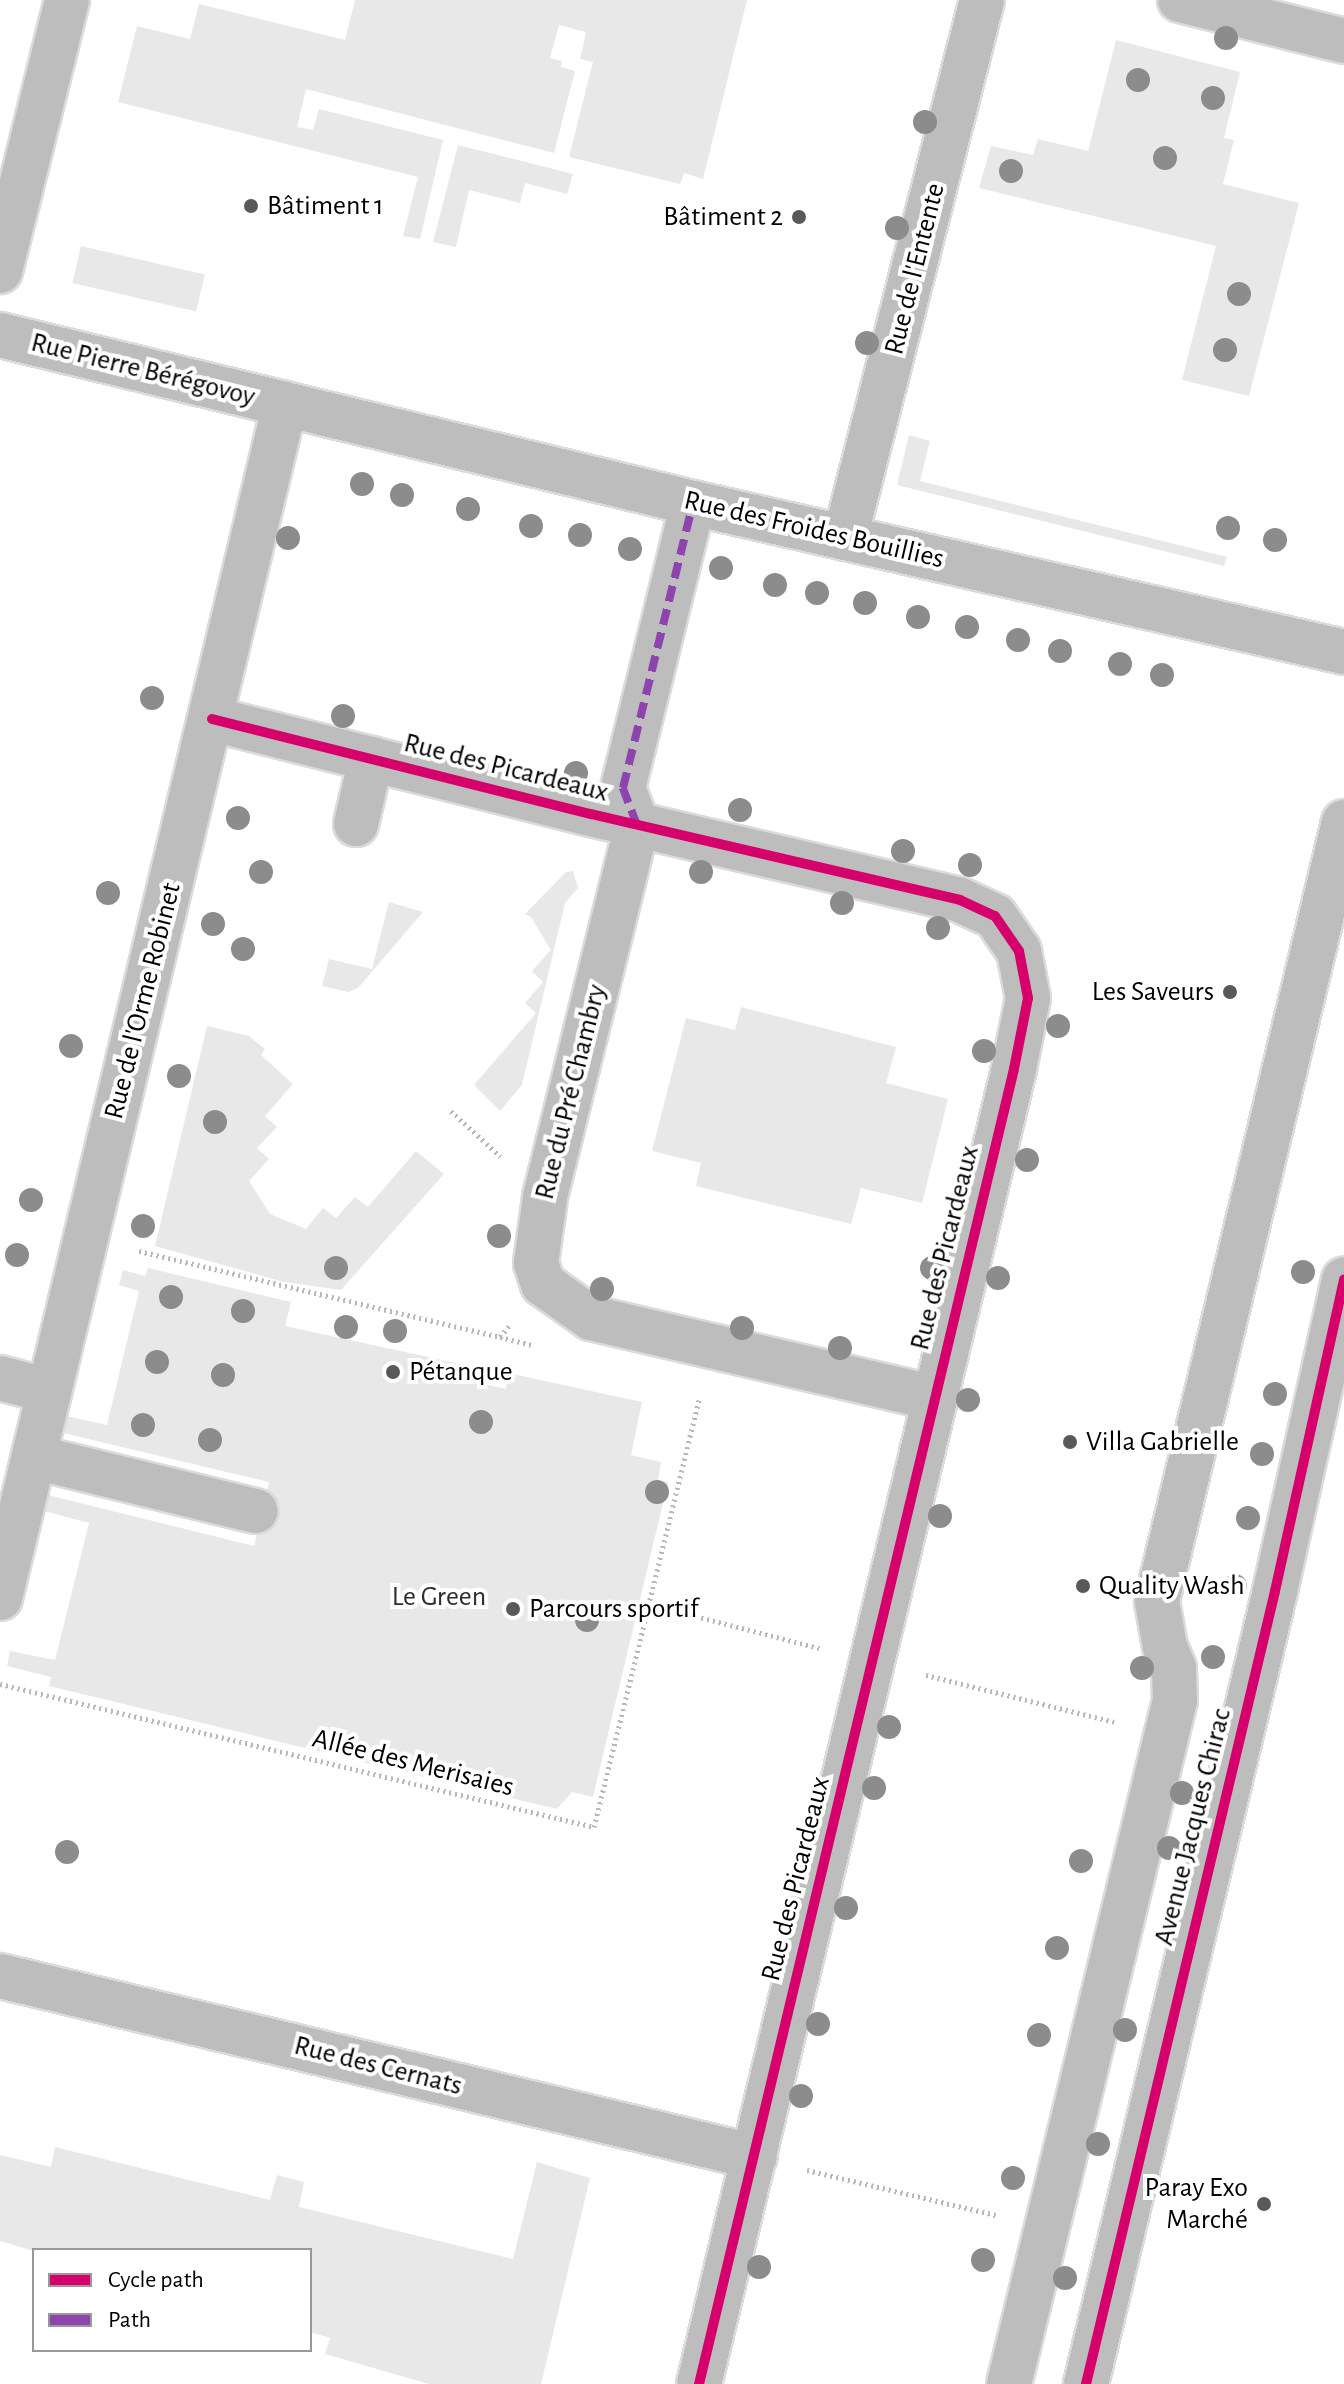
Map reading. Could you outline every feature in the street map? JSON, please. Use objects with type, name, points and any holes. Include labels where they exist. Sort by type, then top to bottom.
[{"type":"street","points":[[0,271],[67,0]]},
{"type":"street","name":"Rue de l'Entente","points":[[845,538],[982,0]]},
{"type":"street","points":[[1180,0],[1344,41]]},
{"type":"street","name":"Rue Pierre Bérégovoy","points":[[0,335],[285,404]]},
{"type":"street","name":"Rue des Froides Bouillies","points":[[285,404],[693,503],[1344,652]]},
{"type":"street","name":"Rue de l'Orme Robinet","points":[[0,1598],[285,404]]},
{"type":"street","points":[[637,825],[623,788],[693,503]]},
{"type":"street","name":"Rue des Picardeaux","points":[[212,719],[637,825],[960,900],[995,916],[1019,951],[1028,998],[1025,1013],[699,2384]]},
{"type":"street","points":[[356,824],[371,759]]},
{"type":"street","points":[[1009,2384],[1175,1700],[1174,1668],[1165,1647],[1157,1601],[1344,822]]},
{"type":"street","name":"Rue du Pré Chambry","points":[[543,1284],[536,1263],[539,1224],[637,825]]},
{"type":"street","name":"Avenue Jacques Chirac","points":[[1086,2384],[1275,1591],[1344,1280]]},
{"type":"street","points":[[543,1284],[591,1318],[934,1398]]},
{"type":"street","points":[[0,1378],[49,1391]]},
{"type":"street","points":[[34,1457],[256,1511]]},
{"type":"street","name":"Rue des Cernats","points":[[0,1976],[755,2157]]},
{"type":"path","points":[[86,1239],[543,1348]]},
{"type":"path","points":[[500,1337],[543,1284]]},
{"type":"path","points":[[670,1610],[649,1604],[700,1395]]},
{"type":"path","points":[[755,2157],[1047,2227]]},
{"type":"green space","points":[[355,0],[747,0],[703,179],[684,173],[680,184],[569,157],[593,62],[580,59],[586,32],[559,25],[550,58],[562,61],[561,67],[575,71],[554,153],[306,89],[297,127],[313,130],[319,109],[443,140],[420,239],[403,236],[418,177],[118,102],[137,26],[190,39],[199,4],[345,40]]},
{"type":"green space","points":[[1116,40],[1240,72],[1224,138],[1234,140],[1223,184],[1299,203],[1249,396],[1182,380],[1216,246],[979,188],[991,146],[1033,155],[1038,139],[1088,151]]},
{"type":"green space","points":[[458,145],[573,174],[567,194],[525,183],[520,203],[469,190],[456,247],[433,242]]},
{"type":"green space","points":[[81,246],[205,275],[196,312],[72,283]]},
{"type":"green space","points":[[909,435],[930,441],[920,481],[1227,557],[1224,566],[897,485]]},
{"type":"green space","points":[[573,871],[578,888],[565,903],[522,1085],[500,1111],[474,1085],[536,1013],[525,1003],[543,982],[532,971],[551,950],[531,917],[525,914],[566,872]]},
{"type":"green space","points":[[389,902],[423,912],[358,988],[348,992],[322,986],[329,959],[372,969]]},
{"type":"green space","points":[[741,1007],[896,1047],[886,1083],[948,1099],[922,1203],[861,1188],[851,1224],[696,1186],[701,1163],[652,1151],[686,1018],[735,1030]]},
{"type":"green space","points":[[207,1026],[249,1036],[265,1049],[261,1055],[293,1084],[265,1116],[277,1127],[257,1148],[269,1159],[249,1181],[270,1214],[306,1229],[323,1208],[336,1218],[355,1197],[368,1207],[416,1151],[444,1174],[341,1290],[284,1282],[155,1246]]},
{"type":"green space","name":"Le Green","points":[[148,1268],[291,1302],[285,1326],[465,1365],[463,1379],[506,1389],[508,1373],[642,1402],[631,1455],[661,1462],[658,1480],[668,1482],[593,1797],[572,1792],[557,1809],[49,1686],[51,1677],[7,1666],[10,1651],[55,1660],[89,1523],[44,1511],[48,1495],[254,1546],[269,1482],[63,1433],[67,1416],[107,1425],[139,1291],[119,1285],[123,1270],[145,1276]]},
{"type":"green space","points":[[55,2147],[270,2200],[277,2175],[304,2182],[299,2207],[513,2259],[537,2162],[590,2178],[541,2384],[429,2384],[325,2354],[330,2338],[312,2333],[312,2248],[32,2248],[32,2250],[0,2241],[0,2155],[51,2167]]},
{"type":"marked path","points":[[637,825],[623,788],[693,503]]},
{"type":"cycle path","points":[[212,719],[591,814],[960,900],[995,916],[1019,951],[1028,998],[1014,1069],[699,2384]]},
{"type":"cycle path","points":[[1086,2384],[1275,1591],[1344,1280]]},
{"type":"place","name":"Bâtiment 1","points":[[251,206]]},
{"type":"place","name":"Bâtiment 2","points":[[799,217]]},
{"type":"place","name":"Les Saveurs","points":[[1230,992]]},
{"type":"place","name":"Pétanque","points":[[393,1372]]},
{"type":"place","name":"Villa Gabrielle","points":[[1070,1442]]},
{"type":"place","name":"Quality Wash","points":[[1083,1586]]},
{"type":"place","name":"Parcours sportif","points":[[513,1609]]},
{"type":"place","name":"Paray Exo Marché","points":[[1264,2204]]}]
